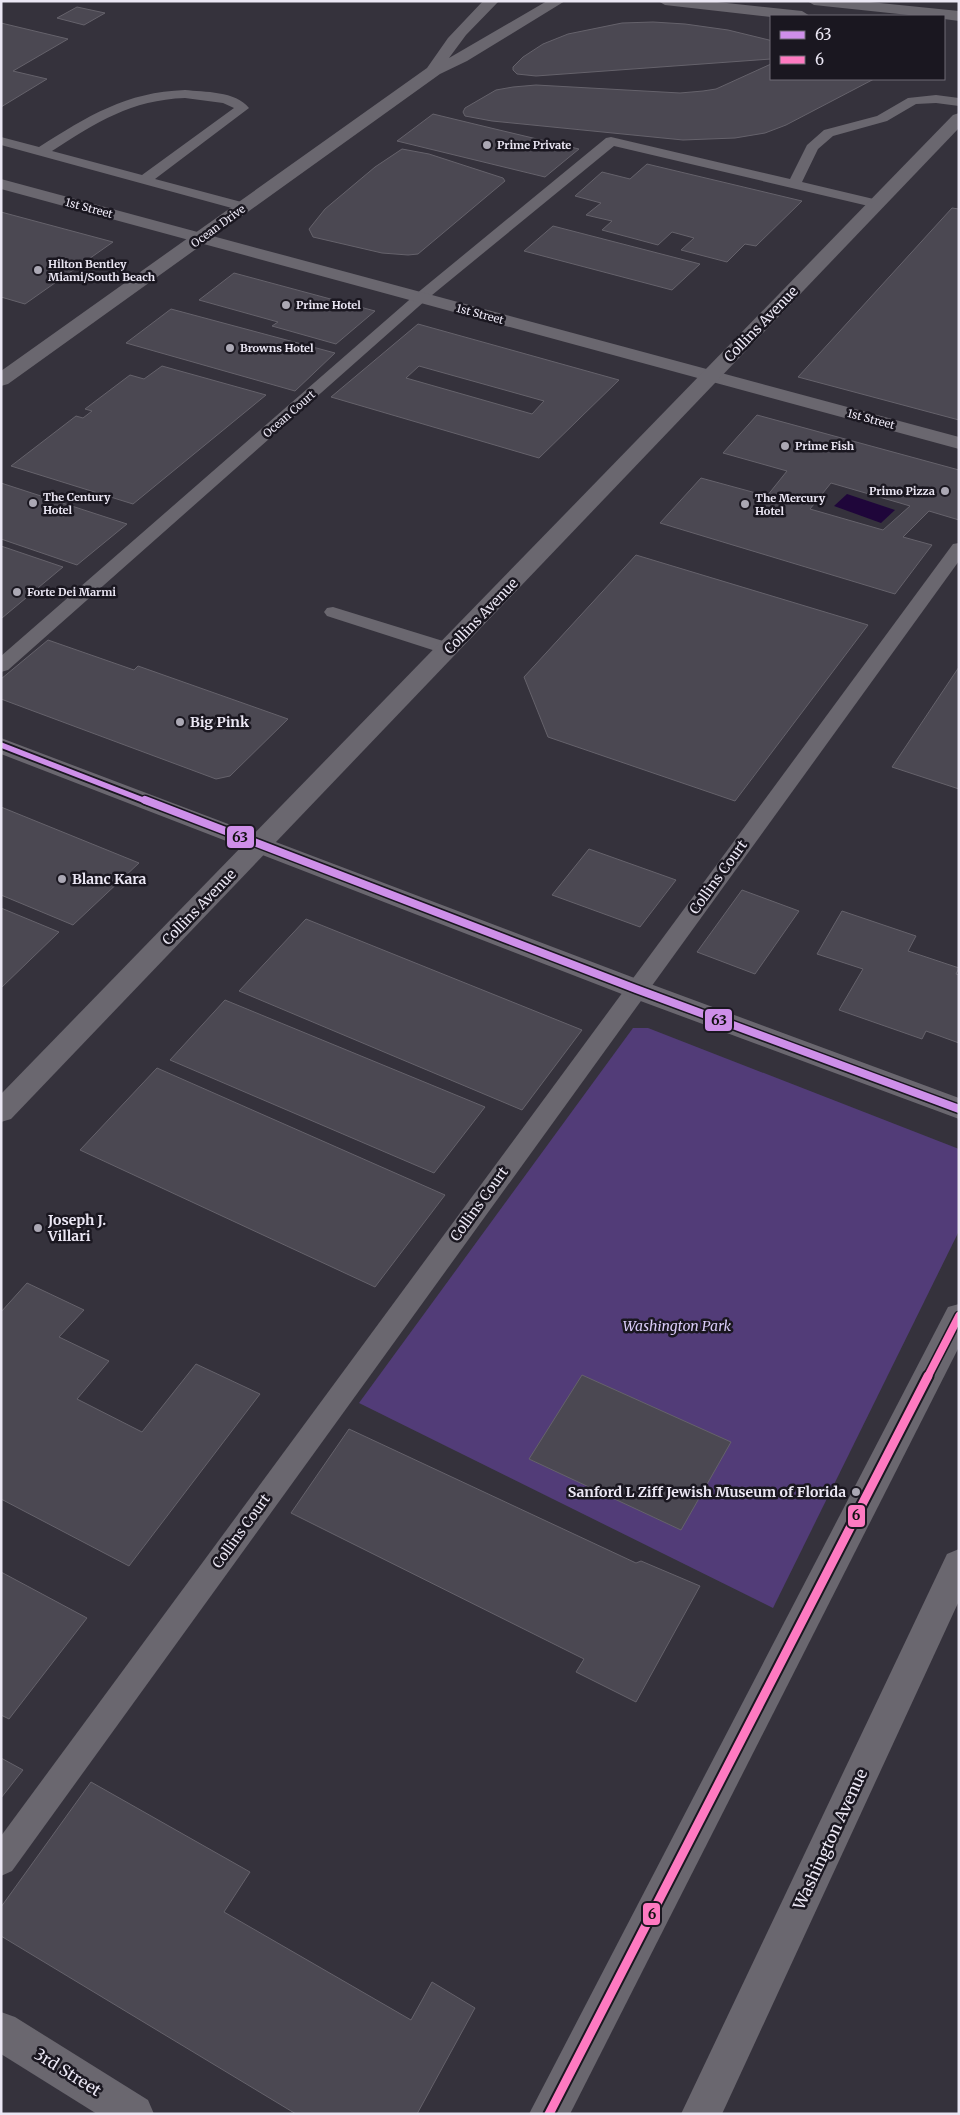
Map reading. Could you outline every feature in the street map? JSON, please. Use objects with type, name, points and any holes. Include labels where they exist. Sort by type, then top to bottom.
[{"type":"street","name":"Ocean Drive","points":[[434,71],[442,56],[478,14],[492,1]]},
{"type":"street","name":"Ocean Drive","points":[[1,380],[434,71],[462,58],[558,1]]},
{"type":"street","points":[[665,1],[793,15]]},
{"type":"street","points":[[814,1],[959,16]]},
{"type":"street","name":"Collins Avenue","points":[[1,1112],[959,118]]},
{"type":"street","name":"1st Street","points":[[1,184],[959,443]]},
{"type":"street","points":[[1,745],[636,989],[959,1110]]},
{"type":"street","points":[[549,2114],[959,1316]]},
{"type":"street","name":"Washington Avenue","points":[[701,2114],[959,1564]]},
{"type":"street","name":"3rd Street","points":[[1,2031],[134,2114]]},
{"type":"lane","points":[[41,152],[108,110],[138,98],[176,94],[202,95],[236,102],[242,108],[144,180]]},
{"type":"lane","points":[[877,204],[794,184],[806,163],[808,150],[822,137],[833,131],[888,116],[911,102],[928,99],[959,102]]},
{"type":"lane","points":[[1,141],[244,207]]},
{"type":"lane","name":"Ocean Court","points":[[1,666],[421,298],[611,141],[794,184]]},
{"type":"lane","name":"Collins Court","points":[[1,1861],[959,548]]},
{"type":"lane","points":[[333,612],[449,649]]},
{"type":"green space","name":"Washington Park","points":[[633,1028],[648,1028],[959,1149],[959,1231],[773,1608],[359,1403]]},
{"type":"shaded area","points":[[847,494],[895,510],[881,523],[834,506]]},
{"type":"building","points":[[77,7],[105,13],[84,25],[57,18]]},
{"type":"building","points":[[1,23],[68,39],[13,71],[47,79],[1,107]]},
{"type":"building","points":[[622,23],[685,24],[728,30],[770,40],[770,59],[536,76],[517,74],[513,70],[513,67],[523,57],[543,44],[568,34]]},
{"type":"building","points":[[770,64],[770,80],[872,80],[786,125],[765,133],[735,138],[683,140],[492,121],[465,116],[463,112],[465,108],[496,90],[513,87],[536,85],[680,93],[716,89]]},
{"type":"building","name":"Prime Private","points":[[433,114],[579,149],[545,177],[397,141]]},
{"type":"building","points":[[402,149],[429,154],[503,178],[505,181],[418,254],[382,253],[313,237],[309,229],[325,209],[375,167]]},
{"type":"building","points":[[647,164],[802,201],[756,246],[745,244],[727,262],[681,250],[694,238],[672,232],[658,245],[602,230],[612,221],[586,215],[601,203],[575,196],[602,172],[630,179]]},
{"type":"building","points":[[952,208],[959,209],[959,420],[798,377]]},
{"type":"building","name":"Hilton Bentley Miami/South Beach","points":[[1,212],[113,242],[25,304],[1,297]]},
{"type":"building","points":[[553,226],[700,264],[672,290],[524,251]]},
{"type":"building","name":"Prime Hotel","points":[[234,273],[375,311],[336,344],[272,326],[278,322],[199,300]]},
{"type":"building","name":"Browns Hotel","points":[[171,309],[335,353],[295,391],[126,343]]},
{"type":"building","points":[[418,324],[619,380],[539,458],[331,397]],"holes":[[[419,366],[544,401],[532,414],[406,378]]]},
{"type":"building","points":[[162,366],[266,395],[133,504],[11,466],[76,416],[83,418],[92,411],[85,409],[130,375],[144,379]]},
{"type":"building","name":"The Mercury Hotel","points":[[757,415],[959,470],[959,520],[929,511],[903,537],[932,545],[895,594],[660,523],[701,478],[767,496],[787,471],[723,453]],"holes":[[[831,483],[910,506],[883,530],[810,509]]]},
{"type":"building","name":"The Century Hotel","points":[[1,483],[127,524],[77,565],[1,539]]},
{"type":"building","name":"Forte Dei Marmi","points":[[1,546],[63,567],[2,618],[1,618]]},
{"type":"building","points":[[636,555],[868,625],[735,801],[548,737],[524,677]]},
{"type":"building","points":[[48,640],[134,670],[138,666],[288,719],[230,776],[216,779],[1,699],[1,679]]},
{"type":"building","points":[[959,667],[959,789],[892,767]]},
{"type":"building","name":"Blanc Kara","points":[[1,807],[139,863],[73,925],[1,895]]},
{"type":"building","points":[[589,849],[676,880],[640,927],[552,895]]},
{"type":"building","points":[[742,890],[799,911],[755,974],[697,952]]},
{"type":"building","points":[[1,908],[59,932],[1,988]]},
{"type":"building","points":[[842,911],[916,936],[908,951],[959,968],[956,974],[959,975],[959,1043],[926,1031],[922,1039],[839,1010],[863,969],[817,954]]},
{"type":"building","points":[[306,919],[582,1030],[522,1110],[239,991]]},
{"type":"building","points":[[225,1000],[485,1107],[434,1173],[170,1060]]},
{"type":"building","points":[[157,1068],[445,1195],[375,1287],[80,1150]]},
{"type":"building","points":[[27,1283],[84,1310],[59,1337],[109,1361],[77,1399],[142,1432],[196,1364],[260,1394],[129,1566],[1,1499],[1,1312]]},
{"type":"building","points":[[582,1375],[731,1442],[681,1530],[529,1459]]},
{"type":"building","points":[[349,1429],[636,1563],[641,1561],[700,1586],[636,1702],[576,1672],[584,1659],[291,1513]]},
{"type":"building","points":[[1,1572],[87,1618],[9,1719],[1,1715]]},
{"type":"building","points":[[1,1758],[23,1770],[1,1798]]},
{"type":"building","points":[[91,1782],[250,1872],[224,1912],[411,2020],[432,1982],[475,2008],[417,2114],[296,2114],[1,1936],[1,1907]]},
{"type":"transit line","name":"63","points":[[1,745],[636,989],[959,1109]]},
{"type":"transit line","name":"6","points":[[549,2114],[959,1316]]},
{"type":"place","name":"Prime Private","points":[[487,145]]},
{"type":"place","name":"Hilton Bentley Miami/South Beach","points":[[38,270]]},
{"type":"place","name":"Prime Hotel","points":[[286,305]]},
{"type":"place","name":"Browns Hotel","points":[[230,348]]},
{"type":"place","name":"Prime Fish","points":[[785,446]]},
{"type":"place","name":"Primo Pizza","points":[[945,491]]},
{"type":"place","name":"The Century Hotel","points":[[33,503]]},
{"type":"place","name":"The Mercury Hotel","points":[[745,504]]},
{"type":"place","name":"Forte Dei Marmi","points":[[17,592]]},
{"type":"place","name":"Big Pink","points":[[180,722]]},
{"type":"place","name":"Blanc Kara","points":[[62,879]]},
{"type":"place","name":"Joseph J. Villari","points":[[38,1228]]},
{"type":"place","name":"Sanford L Ziff Jewish Museum of Florida","points":[[856,1492]]}]
